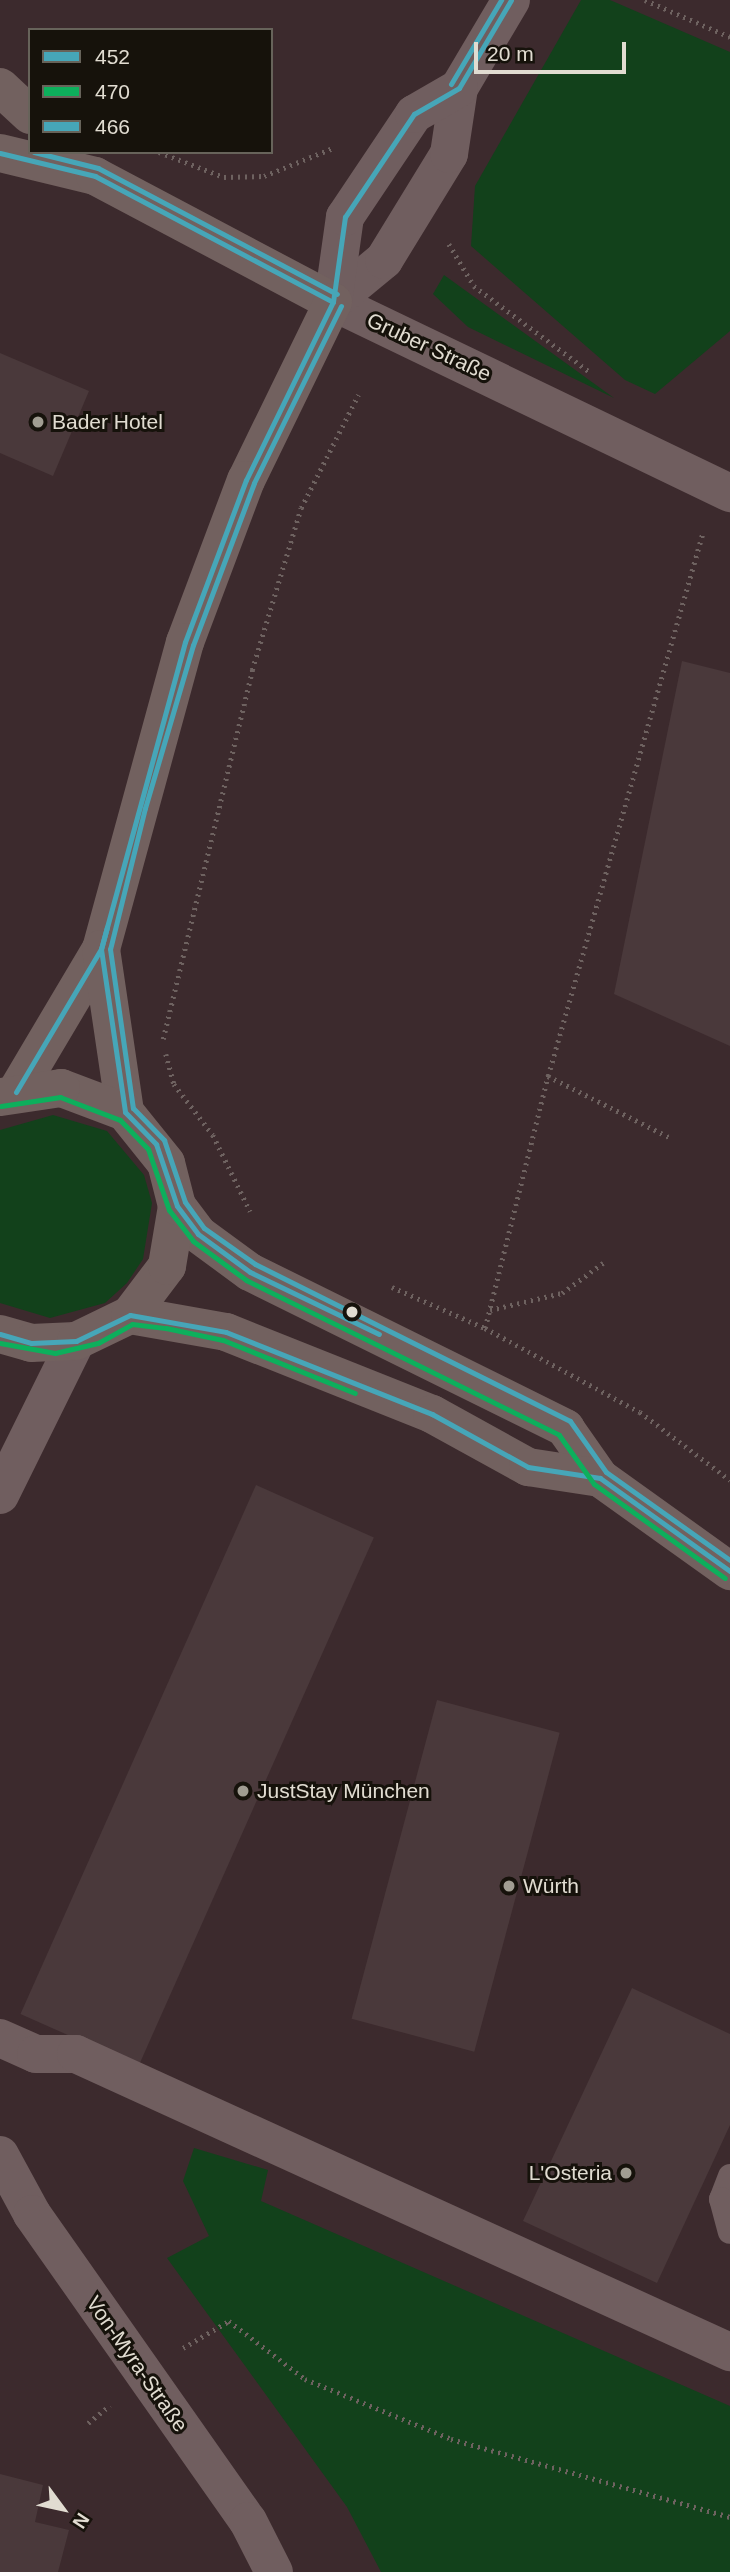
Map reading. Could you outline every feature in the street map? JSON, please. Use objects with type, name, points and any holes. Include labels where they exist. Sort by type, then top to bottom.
[{"type":"street","points":[[333,302],[384,260],[449,154],[459,88],[511,0]]},
{"type":"street","points":[[0,87],[28,113]]},
{"type":"street","points":[[8,1095],[102,949],[185,642],[246,480],[333,302],[345,217],[415,114],[459,88]]},
{"type":"street","name":"Gruber Straße","points":[[0,153],[82,164],[333,302],[723,489]]},
{"type":"street","points":[[102,949],[125,1112]]},
{"type":"street","points":[[8,1095],[84,1092],[125,1112],[166,1163],[177,1206],[198,1234],[250,1272],[565,1428],[600,1478],[730,1571]]},
{"type":"street","points":[[0,1334],[31,1343],[76,1341],[130,1315],[167,1266],[177,1206]]},
{"type":"street","points":[[130,1315],[226,1332],[432,1414],[528,1466],[600,1478]]},
{"type":"street","points":[[0,1494],[76,1341]]},
{"type":"street","points":[[0,2038],[36,2054],[76,2054],[730,2352]]},
{"type":"street","name":"Von-Myra-Straße","points":[[0,2155],[144,2379],[247,2521],[274,2572]]},
{"type":"lane","points":[[730,2176],[721,2199],[730,2232]]},
{"type":"path","points":[[645,0],[730,37]]},
{"type":"path","points":[[164,154],[224,177],[264,176],[340,144]]},
{"type":"path","points":[[451,238],[448,250],[474,286],[597,376]]},
{"type":"path","points":[[254,1216],[239,1199],[213,1135],[174,1084],[163,1041],[252,670],[301,508],[358,395]]},
{"type":"path","points":[[485,1328],[548,1076],[723,489]]},
{"type":"path","points":[[548,1076],[669,1137]]},
{"type":"path","points":[[490,1310],[562,1293],[603,1263]]},
{"type":"path","points":[[88,2423],[144,2379],[229,2321],[305,2379],[451,2439],[730,2518]]},
{"type":"shaded area","points":[[0,0],[730,0],[730,2572],[0,2572]]},
{"type":"green space","points":[[581,0],[610,0],[730,52],[730,331],[655,394],[625,380],[471,246],[475,186]]},
{"type":"green space","points":[[444,275],[614,398],[468,327],[433,294]]},
{"type":"green space","points":[[53,1115],[107,1131],[144,1175],[152,1203],[143,1259],[127,1283],[105,1303],[50,1318],[0,1303],[0,1130]]},
{"type":"green space","points":[[194,2148],[268,2170],[261,2201],[730,2406],[730,2572],[381,2572],[347,2507],[167,2258],[209,2236],[183,2181]]},
{"type":"building","name":"Bader Hotel","points":[[0,353],[89,391],[53,476],[0,453]]},
{"type":"building","points":[[682,661],[730,673],[730,1046],[614,994]]},
{"type":"building","name":"JustStay München","points":[[256,1485],[374,1537],[138,2066],[20,2014]]},
{"type":"building","points":[[437,1700],[560,1733],[474,2052],[352,2019]]},
{"type":"building","name":"L'Osteria","points":[[632,1988],[730,2034],[730,2125],[657,2283],[523,2221]]},
{"type":"building","points":[[0,2474],[43,2485],[35,2522],[69,2530],[58,2572],[0,2572]]},
{"type":"transit line","name":"466","points":[[451,84],[501,0]]},
{"type":"transit line","name":"452","points":[[16,1092],[101,949],[185,642],[246,480],[333,302],[345,217],[414,114],[459,88],[511,0]]},
{"type":"transit line","name":"452","points":[[0,153],[95,176],[333,302]]},
{"type":"transit line","name":"466","points":[[42,154],[98,168],[337,294]]},
{"type":"transit line","name":"466","points":[[341,306],[254,483],[193,645],[145,808],[110,949],[133,1108],[164,1140],[185,1202],[204,1228],[255,1264],[570,1421],[606,1472],[730,1560]]},
{"type":"transit line","name":"452","points":[[107,927],[101,949],[125,1112]]},
{"type":"transit line","name":"470","points":[[1,1106],[60,1097],[120,1120],[148,1149],[169,1210],[193,1241],[246,1280],[559,1435],[594,1484],[725,1578]]},
{"type":"transit line","name":"452","points":[[125,1112],[156,1144],[177,1206],[198,1234],[250,1272],[379,1334]]},
{"type":"transit line","name":"452","points":[[0,1334],[31,1343],[76,1341],[130,1315],[226,1332],[432,1414],[528,1467],[600,1478],[730,1571]]},
{"type":"transit line","name":"470","points":[[0,1343],[55,1353],[98,1343],[132,1324],[166,1328],[223,1340],[355,1393]]},
{"type":"place","name":"Bader Hotel","points":[[38,422]]},
{"type":"place","name":"JustStay München","points":[[243,1791]]},
{"type":"place","name":"Würth","points":[[509,1886]]},
{"type":"place","name":"L'Osteria","points":[[626,2173]]}]
